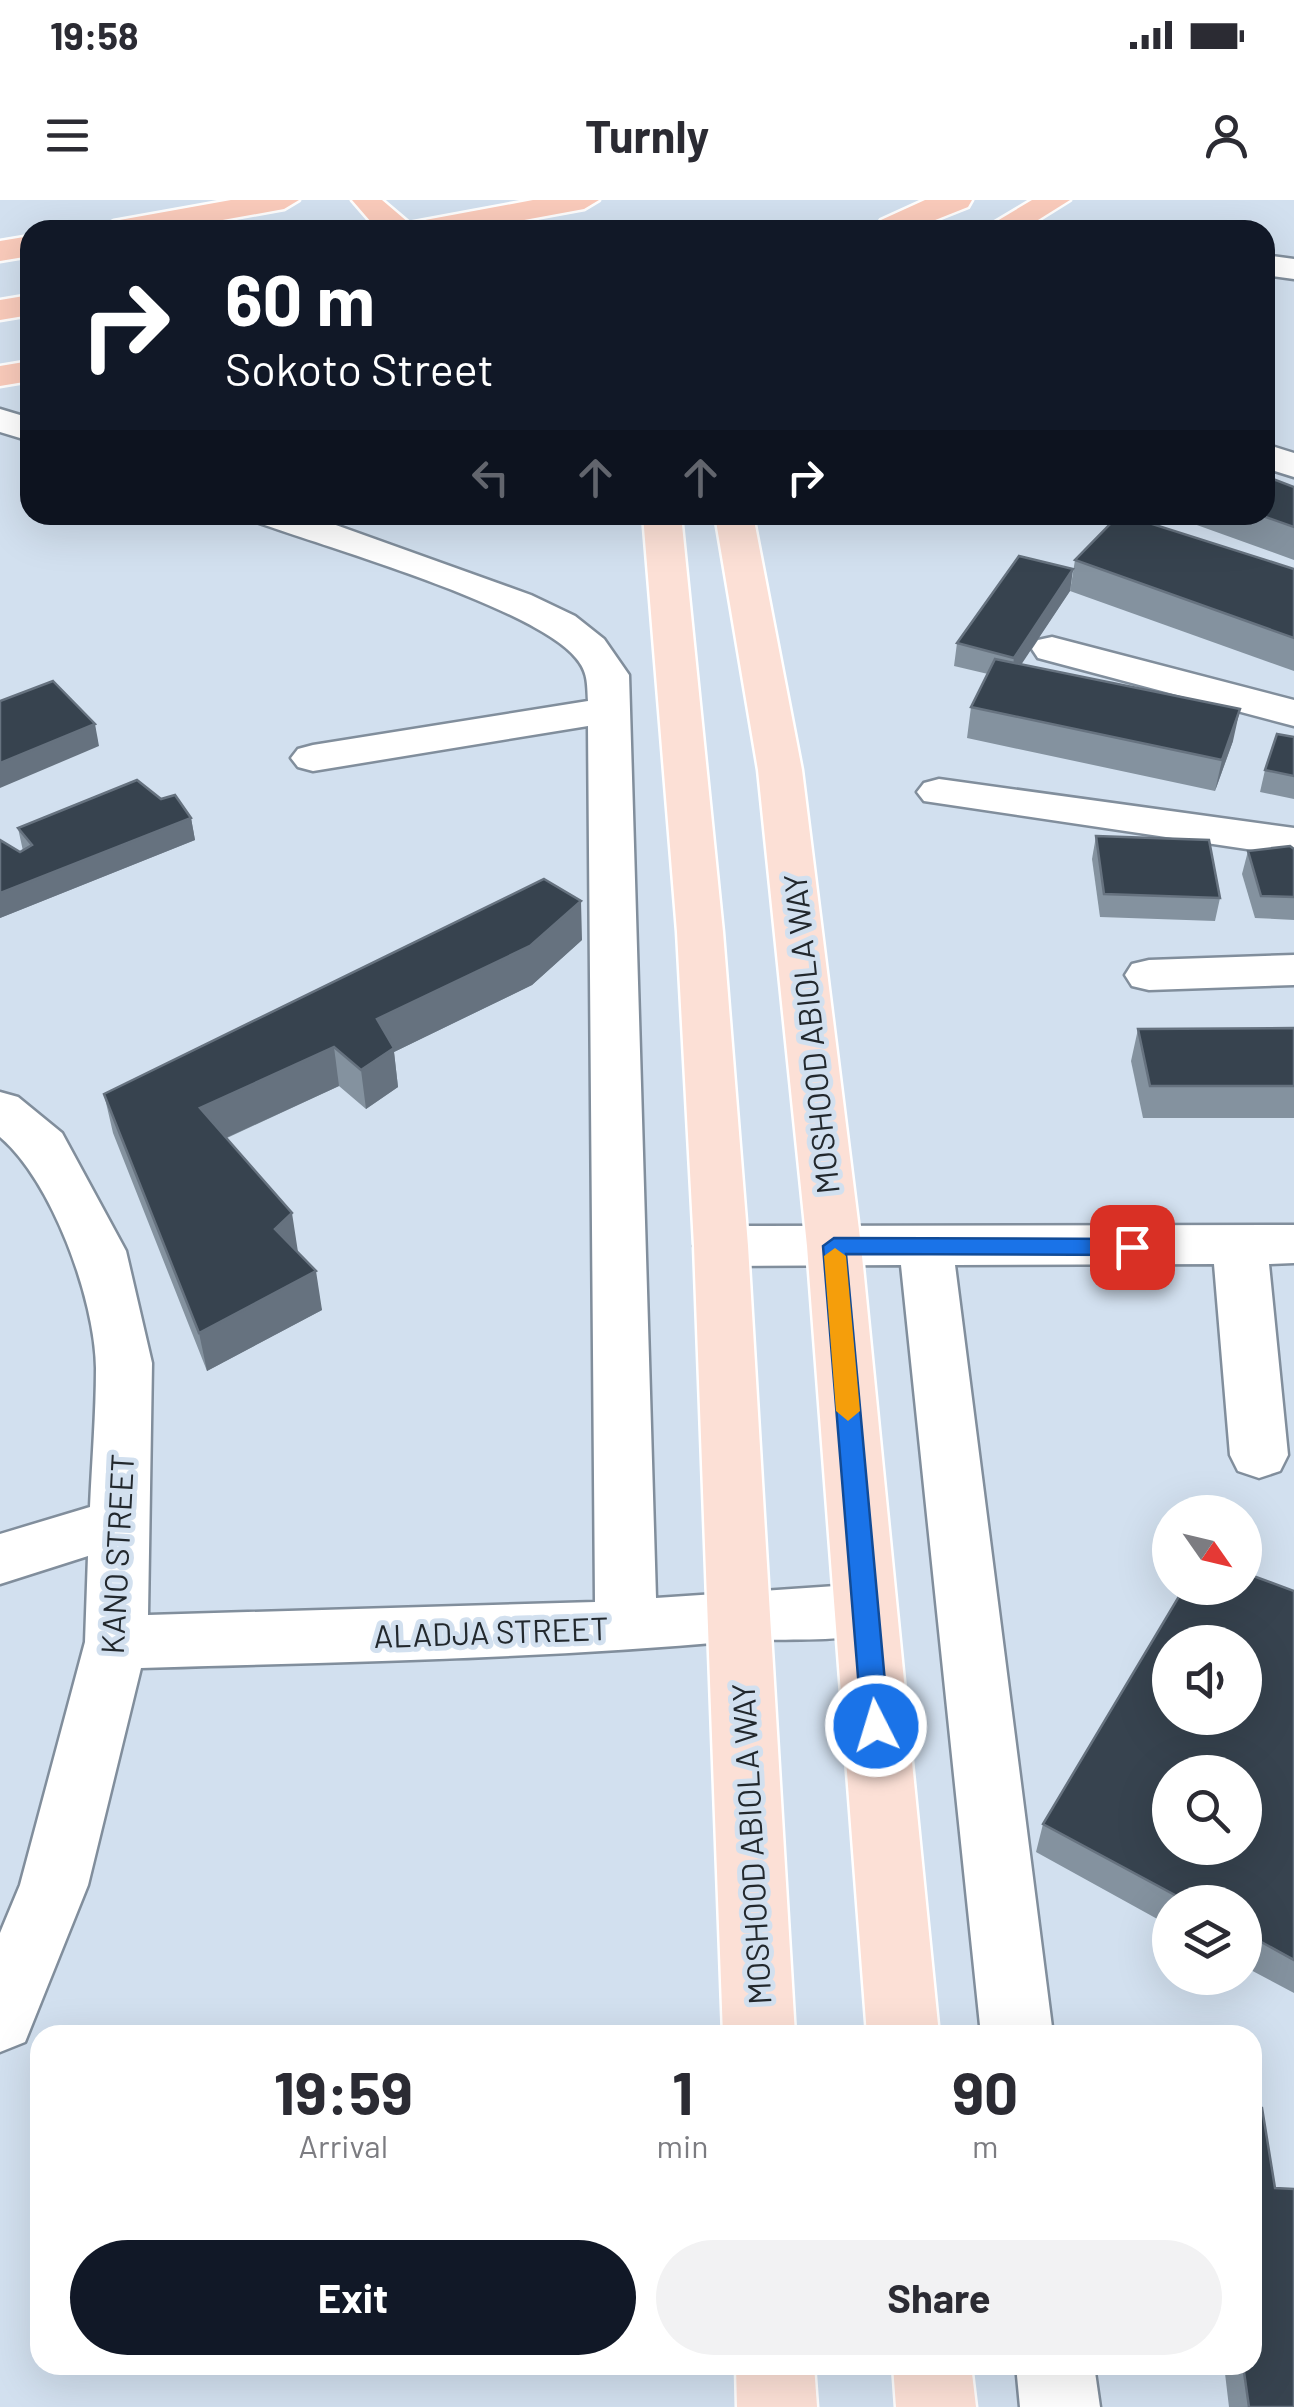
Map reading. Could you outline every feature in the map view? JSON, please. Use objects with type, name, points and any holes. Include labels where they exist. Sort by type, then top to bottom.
[{"type":"highway","points":[[170,220],[284,200]]},
{"type":"highway","points":[[368,200],[384,220]]},
{"type":"highway","points":[[474,220],[584,200]]},
{"type":"highway","points":[[898,220],[918,200]]},
{"type":"highway","points":[[905,220],[957,200]]},
{"type":"highway","points":[[1017,220],[1055,200]]},
{"type":"main road","name":"MOSHOOD ABIOLA WAY","points":[[663,525],[700,932],[721,1246],[759,2025]]},
{"type":"main road","name":"MOSHOOD ABIOLA WAY","points":[[736,525],[780,770],[834,1246],[902,2025]]},
{"type":"main road","points":[[775,2375],[777,2407]]},
{"type":"main road","points":[[933,2375],[936,2407]]},
{"type":"street","points":[[300,525],[517,602],[561,625],[590,648],[608,675],[626,1627]]},
{"type":"street","points":[[1052,649],[1294,714]]},
{"type":"street","points":[[312,758],[607,710]]},
{"type":"street","points":[[939,792],[1294,842]]},
{"type":"street","points":[[1149,975],[1294,970]]},
{"type":"street","name":"KANO STREET","points":[[0,1109],[44,1146],[99,1251],[124,1364],[116,1642],[54,1885],[0,2018]]},
{"type":"street","points":[[721,1246],[1267,1246],[1258,1455]]},
{"type":"street","points":[[926,1246],[1016,2025]]},
{"type":"street","points":[[0,1559],[121,1522]]},
{"type":"street","name":"ALADJA STREET","points":[[116,1642],[626,1627],[739,1615],[865,1610]]},
{"type":"street","points":[[1056,2375],[1060,2407]]},
{"type":"building","points":[[1275,480],[1294,487],[1294,527],[1275,520]]},
{"type":"building","points":[[1109,525],[1155,525],[1294,569],[1294,638],[1075,560]]},
{"type":"building","points":[[1019,556],[1073,569],[1014,658],[957,643]]},
{"type":"building","points":[[995,659],[1240,709],[1222,760],[971,707]]},
{"type":"building","points":[[53,681],[95,724],[0,763],[0,701]]},
{"type":"building","points":[[1277,734],[1294,737],[1294,776],[1265,770]]},
{"type":"building","points":[[137,780],[161,799],[175,795],[191,818],[0,893],[0,840],[20,852],[32,845],[18,828]]},
{"type":"building","points":[[1096,836],[1209,840],[1220,898],[1104,894]]},
{"type":"building","points":[[1290,846],[1294,849],[1294,897],[1261,896],[1248,851]]},
{"type":"building","points":[[544,879],[581,901],[530,946],[377,1019],[394,1048],[361,1070],[334,1047],[200,1108],[292,1213],[275,1229],[316,1271],[199,1333],[104,1094]]},
{"type":"building","points":[[1294,1028],[1294,1086],[1150,1086],[1138,1029]]},
{"type":"building","points":[[1262,1579],[1294,1591],[1294,1960],[1262,1942],[1262,1885],[1156,1885],[1043,1824],[1152,1642],[1152,1735],[1262,1735],[1262,1625],[1162,1625],[1174,1605],[1262,1605]]},
{"type":"building","points":[[1262,2108],[1275,2188],[1294,2189],[1294,2407],[1249,2407],[1244,2375],[1262,2375]]},
{"type":"slow traffic","points":[[835,1256],[848,1411]]},
{"type":"route","points":[[876,1726],[834,1246],[1132,1247]]}]
